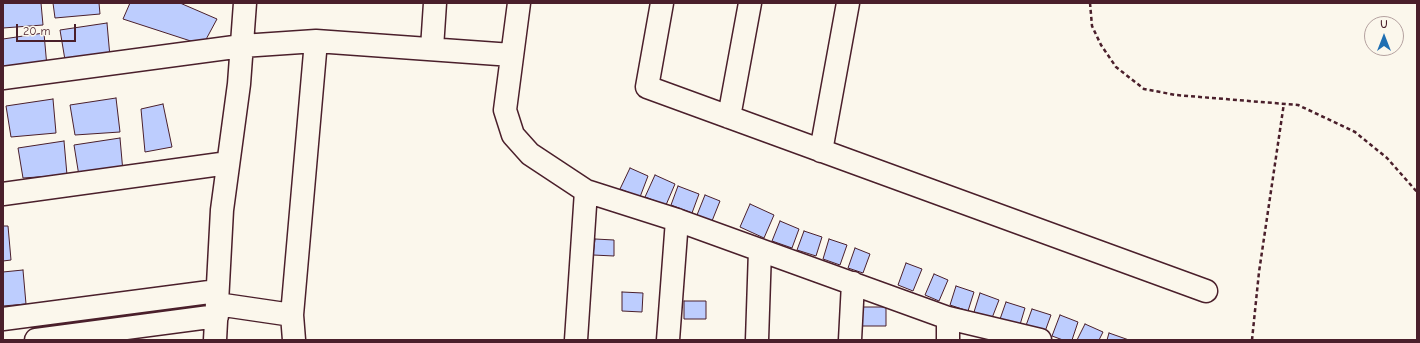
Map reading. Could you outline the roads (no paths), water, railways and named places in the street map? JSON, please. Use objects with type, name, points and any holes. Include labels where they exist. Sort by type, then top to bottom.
[{"type":"street","points":[[215,340],[222,210],[242,46],[245,3]]},
{"type":"street","points":[[432,48],[435,3]]},
{"type":"street","points":[[519,3],[505,110],[513,135],[530,154],[586,191],[677,220],[948,318],[1040,340]]},
{"type":"street","points":[[662,3],[647,87],[1206,291]]},
{"type":"street","points":[[729,117],[750,3]]},
{"type":"street","points":[[821,150],[848,3]]},
{"type":"street","points":[[294,340],[292,315],[316,41]]},
{"type":"street","points":[[3,78],[242,46],[316,41],[432,48],[512,55]]},
{"type":"street","points":[[3,194],[228,163]]},
{"type":"street","points":[[576,340],[586,191]]},
{"type":"street","points":[[668,340],[677,220]]},
{"type":"street","points":[[757,340],[760,250]]},
{"type":"street","points":[[850,340],[853,283]]},
{"type":"street","points":[[3,319],[217,304],[292,315]]},
{"type":"street","points":[[36,340],[217,304]]},
{"type":"street","points":[[948,318],[948,340]]}]
